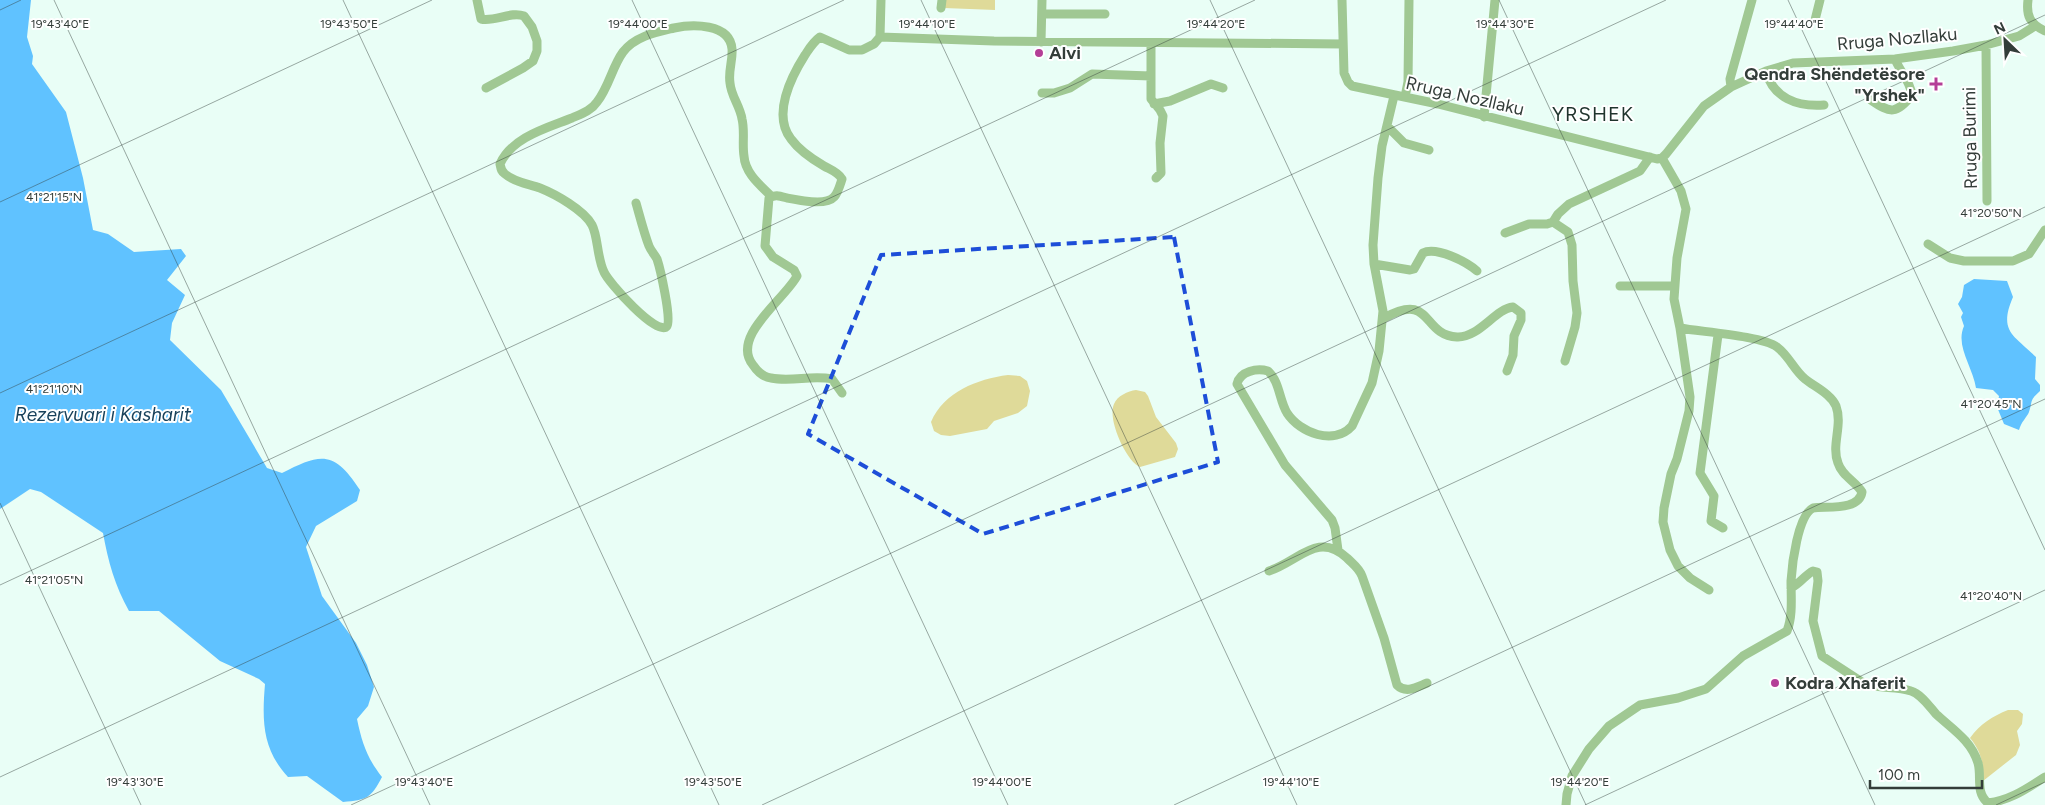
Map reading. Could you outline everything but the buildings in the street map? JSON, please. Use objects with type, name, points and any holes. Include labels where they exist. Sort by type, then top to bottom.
[{"type":"street","points":[[477,0],[481,19],[491,20],[516,15],[524,16],[532,28],[538,46],[535,56],[529,64],[486,88]]},
{"type":"street","points":[[842,393],[832,379],[819,376],[781,380],[768,378],[760,373],[749,360],[746,346],[753,332],[797,276],[794,270],[773,257],[765,246],[767,202],[771,196],[778,195],[817,202],[830,200],[834,197],[842,180],[840,176],[807,154],[789,137],[784,113],[786,91],[793,74],[811,45],[820,38],[849,50],[869,47],[874,44],[880,37],[882,0]]},
{"type":"street","points":[[1041,42],[1042,0]]},
{"type":"street","name":"Rruga Nozllaku","points":[[1342,0],[1344,73],[1348,82],[1360,89],[1405,97],[1650,158],[1662,158],[1704,106],[1731,86],[1766,71],[1793,63],[1895,59],[1986,45],[2019,36],[2035,26]]},
{"type":"street","points":[[1405,97],[1408,82],[1409,0]]},
{"type":"street","points":[[1484,117],[1495,0]]},
{"type":"street","points":[[1731,86],[1730,79],[1752,0]]},
{"type":"street","points":[[1815,20],[1820,0]]},
{"type":"street","points":[[2028,0],[2028,16],[2035,26],[2045,31]]},
{"type":"street","points":[[1042,14],[1105,14]]},
{"type":"street","points":[[636,203],[649,247],[658,261],[668,322],[664,328],[650,322],[608,281],[597,252],[594,229],[588,219],[557,197],[540,188],[509,178],[503,173],[500,164],[524,139],[536,132],[592,109],[607,87],[623,52],[634,42],[652,34],[692,26],[709,27],[718,30],[732,47],[730,85],[742,116],[744,158],[751,175],[771,196]]},
{"type":"street","points":[[880,37],[1041,42],[1343,44]]},
{"type":"street","points":[[1151,42],[1151,99],[1163,116],[1160,144],[1162,173],[1156,178]]},
{"type":"street","name":"Rruga Burimi","points":[[1986,45],[1987,201]]},
{"type":"street","points":[[1870,100],[1890,111],[1896,110],[1912,95],[1911,86],[1895,59]]},
{"type":"street","points":[[1766,71],[1771,86],[1782,97],[1814,106],[1824,105]]},
{"type":"street","points":[[1042,93],[1054,93],[1070,88],[1092,74],[1151,76]]},
{"type":"street","points":[[1154,104],[1170,101],[1211,84],[1223,88]]},
{"type":"street","points":[[1338,550],[1332,520],[1285,464],[1261,427],[1252,406],[1237,384],[1238,380],[1245,374],[1262,370],[1268,371],[1273,376],[1283,406],[1292,419],[1318,435],[1327,437],[1342,434],[1352,426],[1374,377],[1384,318],[1374,264],[1373,245],[1382,146],[1394,96]]},
{"type":"street","points":[[1388,127],[1404,143],[1429,150]]},
{"type":"street","points":[[1505,233],[1529,224],[1553,222],[1558,214],[1569,204],[1640,171],[1650,158]]},
{"type":"street","points":[[1662,158],[1681,191],[1686,209],[1674,286],[1674,299],[1690,398],[1689,411],[1677,460],[1671,474],[1663,522],[1670,550],[1678,566],[1690,578],[1709,590]]},
{"type":"street","points":[[1553,222],[1568,232],[1572,246],[1573,280],[1577,313],[1576,327],[1565,361]]},
{"type":"street","points":[[1928,244],[1950,258],[1964,261],[2013,261],[2029,254],[2045,230]]},
{"type":"street","points":[[1374,264],[1410,270],[1414,269],[1423,253],[1430,251],[1466,261],[1477,271]]},
{"type":"street","points":[[1620,286],[1674,286]]},
{"type":"street","points":[[1384,318],[1401,309],[1414,310],[1425,316],[1445,334],[1460,337],[1466,336],[1508,308],[1513,307],[1521,313],[1521,320],[1514,336],[1513,355],[1507,371]]},
{"type":"street","points":[[1566,805],[1572,776],[1589,749],[1610,726],[1640,705],[1678,698],[1706,689],[1743,656],[1787,631],[1790,619],[1792,570],[1801,523],[1808,510],[1821,506],[1850,504],[1859,500],[1862,492],[1844,475],[1838,464],[1836,448],[1839,414],[1834,402],[1798,373],[1789,359],[1775,346],[1760,340],[1680,328]]},
{"type":"street","points":[[1718,335],[1700,473],[1714,496],[1711,521],[1723,528]]},
{"type":"street","points":[[1269,571],[1295,560],[1306,551],[1320,546],[1327,546],[1338,550],[1358,568],[1362,576],[1398,685],[1409,690],[1427,683]]},
{"type":"street","points":[[1792,588],[1802,582],[1810,572],[1817,572],[1818,581],[1813,621],[1822,656],[1865,684],[1896,687],[1916,693],[1945,722],[1954,727],[1970,746],[1979,766],[1980,793],[1988,802],[2005,800],[2015,796],[2045,777]]},
{"type":"highlighted area","points":[[1174,237],[1218,462],[983,534],[808,434],[881,255]]},
{"type":"shaded area","points":[[944,0],[995,0],[995,10],[944,8]]},
{"type":"shaded area","points":[[1008,375],[1020,376],[1027,381],[1030,391],[1027,406],[1018,413],[994,421],[987,429],[950,436],[941,435],[934,431],[931,422],[944,403],[953,395],[973,384]]},
{"type":"shaded area","points":[[1136,390],[1145,392],[1156,417],[1176,443],[1178,449],[1175,457],[1140,467],[1129,457],[1115,429],[1113,411],[1114,404],[1120,396]]},
{"type":"shaded area","points":[[2008,710],[2018,710],[2023,714],[2022,724],[2017,731],[2020,745],[2016,755],[1983,781],[1981,758],[1970,738],[1987,721]]},
{"type":"water","name":"Rezervuari i Kasharit","points":[[0,0],[31,0],[27,37],[33,56],[32,64],[66,112],[83,178],[93,230],[108,234],[134,252],[181,249],[186,256],[167,280],[185,295],[172,323],[170,340],[221,390],[267,468],[282,473],[307,462],[326,459],[342,468],[360,490],[357,501],[316,526],[306,547],[322,596],[356,643],[367,665],[374,687],[368,706],[357,719],[366,750],[382,777],[371,794],[363,799],[343,802],[307,776],[288,777],[273,756],[266,734],[264,722],[265,684],[259,679],[220,661],[159,611],[129,611],[113,573],[103,533],[41,492],[30,489],[0,509]]},
{"type":"water","points":[[1974,279],[2007,281],[2013,297],[2007,318],[2008,326],[2015,338],[2036,357],[2035,379],[2040,385],[2040,391],[2033,399],[2029,412],[2019,430],[2004,424],[1997,407],[1999,396],[1993,390],[1976,388],[1963,349],[1962,334],[1964,326],[1961,317],[1963,313],[1958,304],[1962,297],[1964,285]]},
{"type":"place","name":"Alvi","points":[[1039,53]]},
{"type":"place","name":"Qendra Shëndetësore \"Yrshek\"","points":[[1936,84]]},
{"type":"place","name":"Kodra Xhaferit","points":[[1775,683]]},
{"type":"district","name":"YRSHEK","points":[[1593,114]]}]
